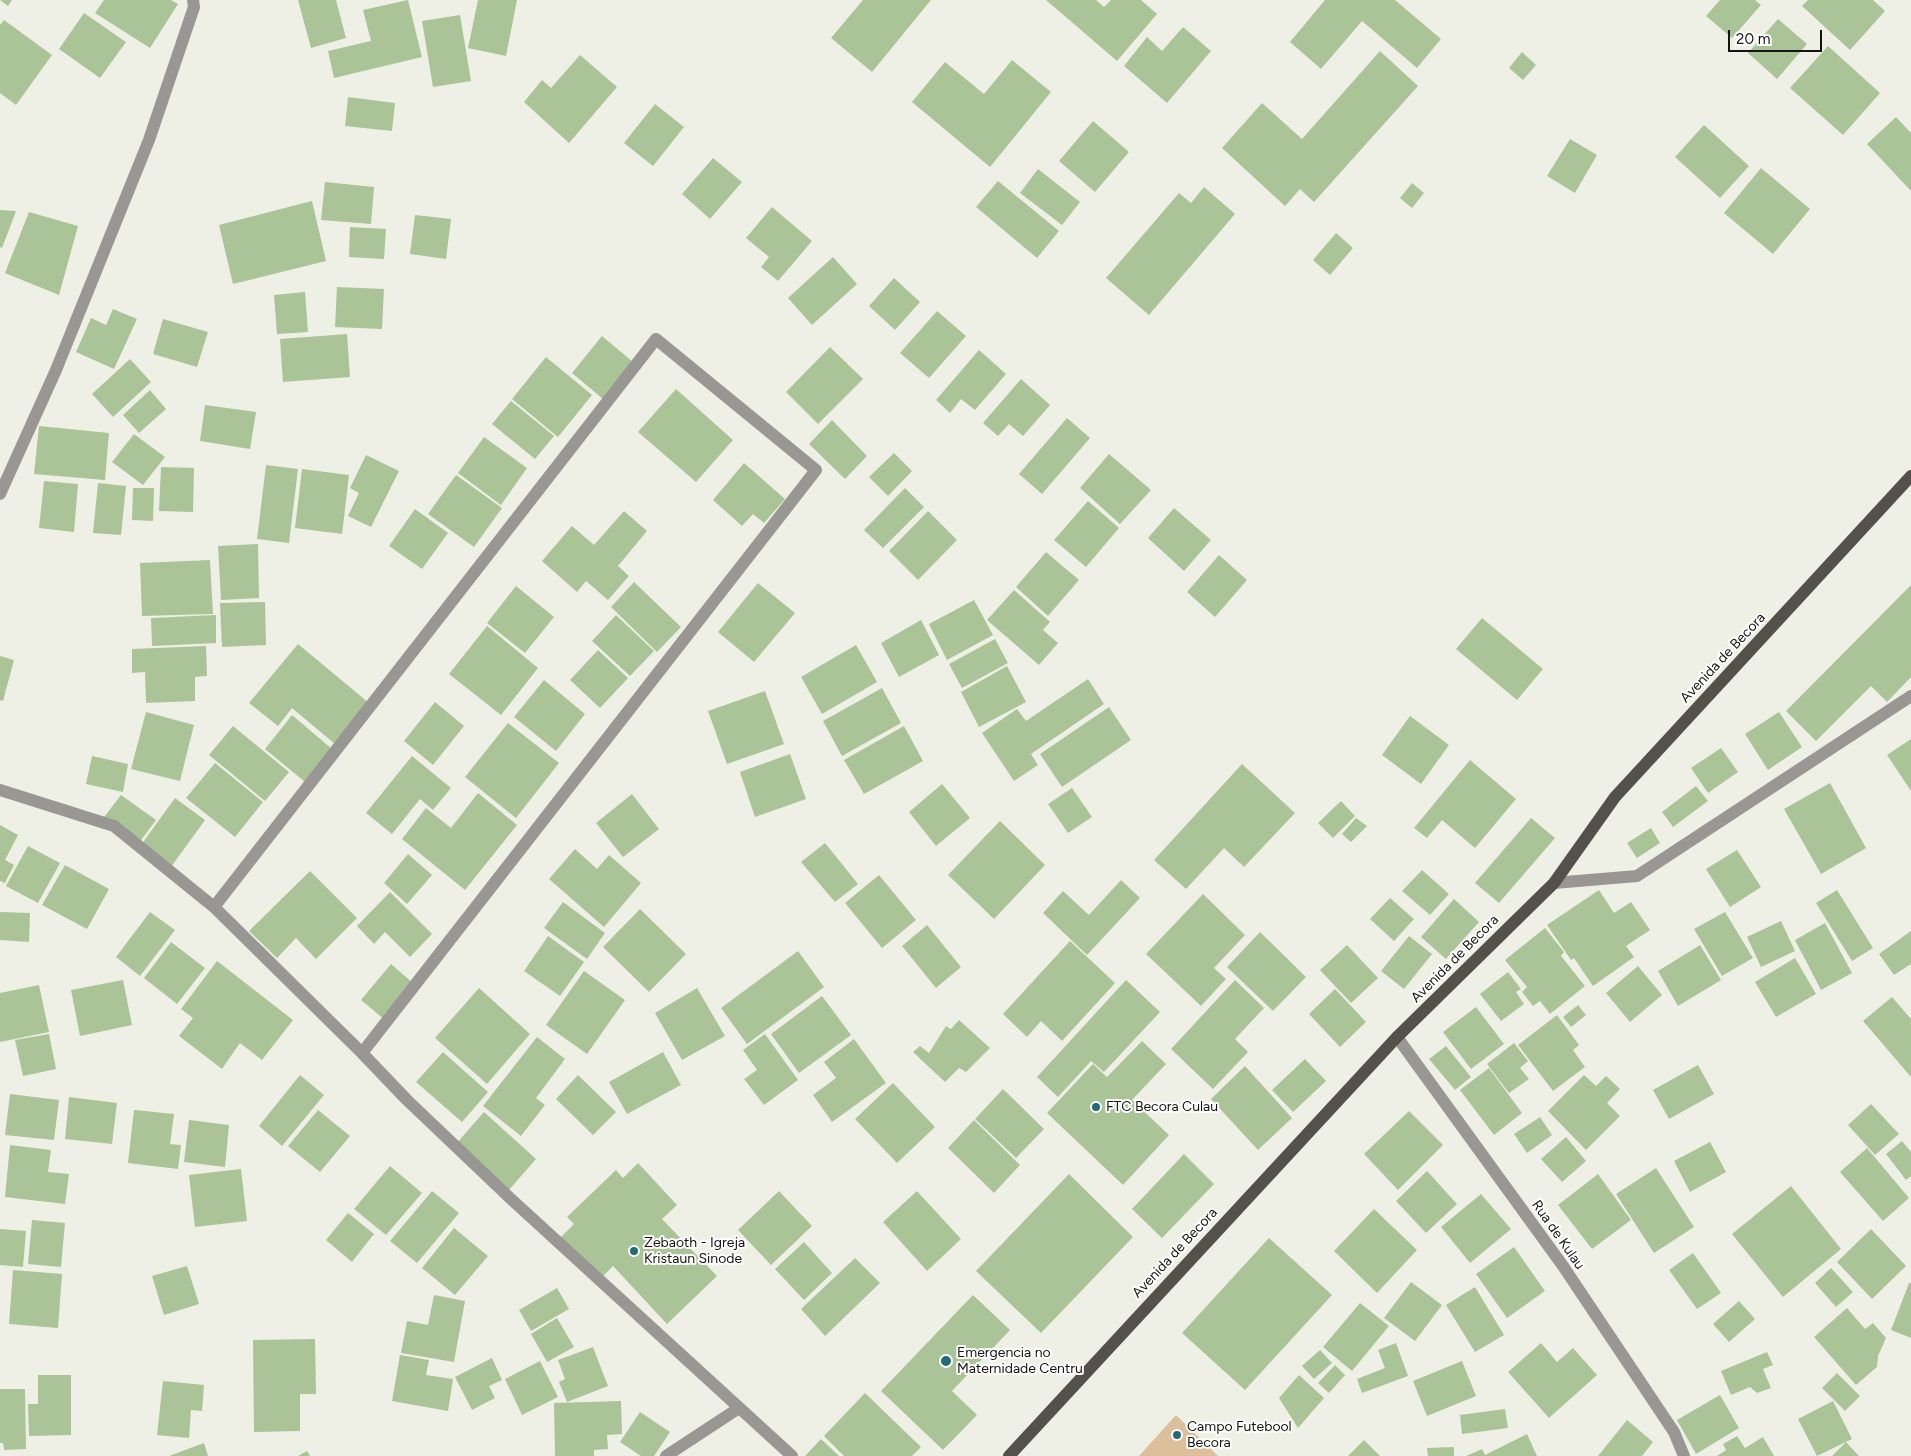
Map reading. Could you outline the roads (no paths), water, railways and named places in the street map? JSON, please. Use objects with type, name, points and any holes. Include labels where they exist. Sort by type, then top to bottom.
[{"type":"main road","name":"Avenida de Becora","points":[[1009,1456],[1397,1037],[1554,883],[1615,797],[1911,476]]},
{"type":"street","points":[[0,494],[56,370],[149,140],[194,7],[193,0]]},
{"type":"street","points":[[214,907],[656,339],[816,470],[362,1053]]},
{"type":"street","points":[[1554,883],[1637,876],[1911,696]]},
{"type":"street","points":[[0,790],[114,826],[214,907],[407,1100],[504,1192],[792,1456]]},
{"type":"street","name":"Rua de Kulau","points":[[1397,1037],[1563,1266],[1674,1432],[1684,1456]]},
{"type":"street","points":[[666,1456],[739,1408]]},
{"type":"place","name":"FTC Becora Culau","points":[[1096,1107]]},
{"type":"place","name":"Zebaoth - Igreja Kristaun Sinode","points":[[634,1251]]},
{"type":"place","name":"Emergencia no Maternidade Centru","points":[[946,1361]]},
{"type":"place","name":"Campo Futebool Becora","points":[[1177,1435]]}]
